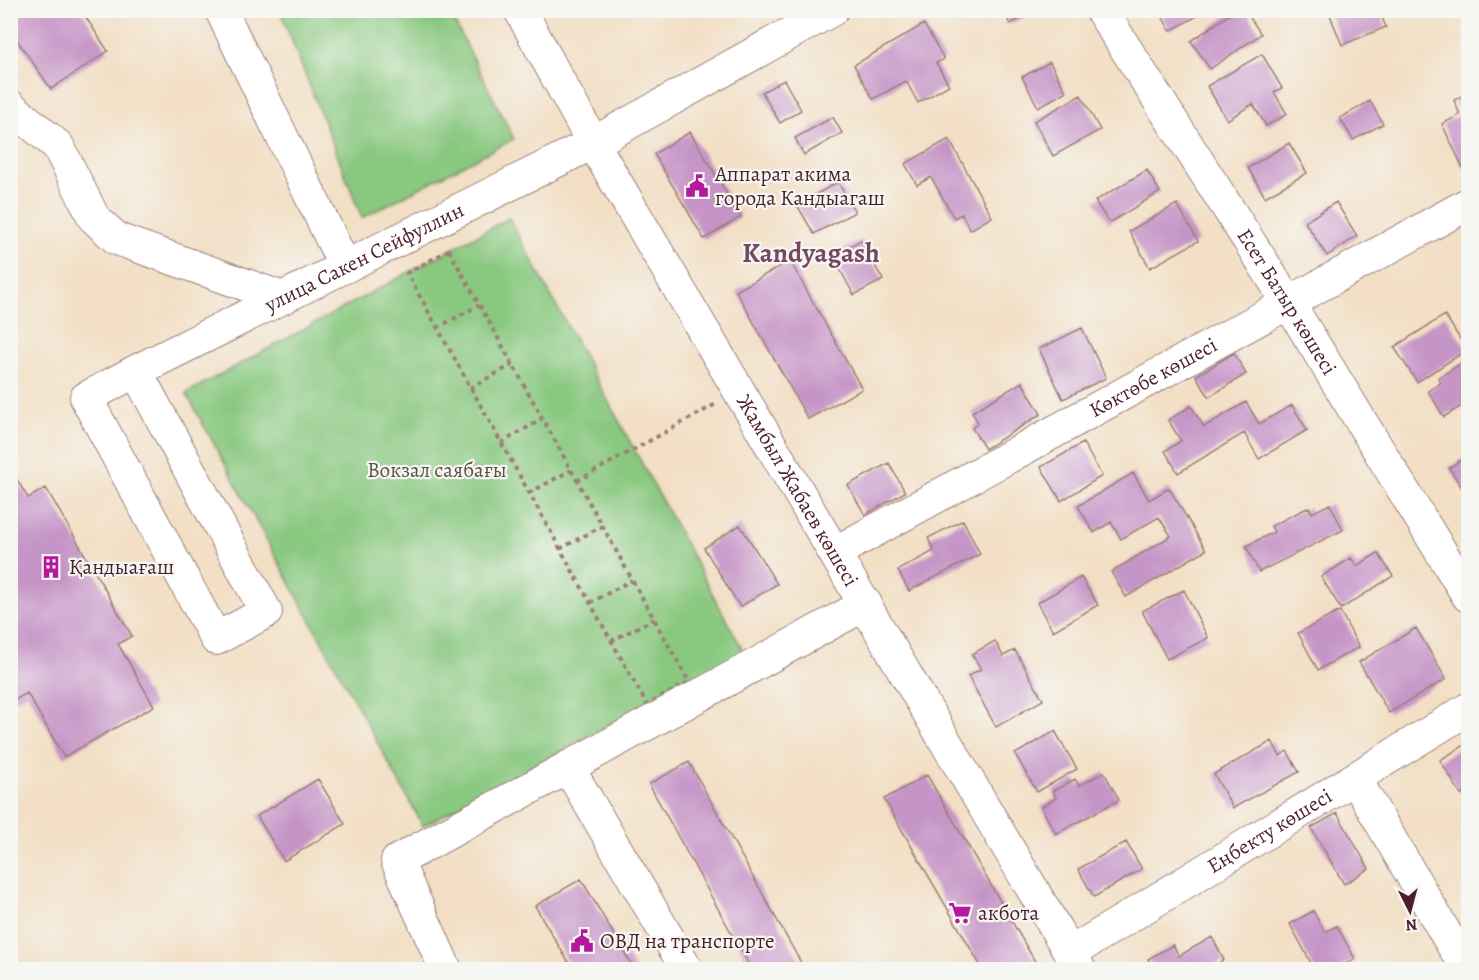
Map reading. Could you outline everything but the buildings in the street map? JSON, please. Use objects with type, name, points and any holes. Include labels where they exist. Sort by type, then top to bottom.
[{"type":"street","points":[[221,10],[345,267]]},
{"type":"street","name":"Жамбыл Жабаев көшесі","points":[[520,10],[593,143],[1075,961]]},
{"type":"street","name":"улица Сакен Сейфуллин","points":[[136,371],[266,612],[216,639],[86,399],[136,371],[593,143],[832,10]]},
{"type":"street","name":"Есет Батыр көшесі","points":[[1101,10],[1288,302],[1468,596]]},
{"type":"street","points":[[10,106],[58,146],[94,218],[117,238],[283,298]]},
{"type":"street","name":"Көктөбе көшесі","points":[[836,552],[1468,204]]},
{"type":"street","points":[[446,969],[397,861],[866,604]]},
{"type":"street","name":"Еңбекту көшесі","points":[[1075,961],[1468,709]]},
{"type":"street","points":[[568,767],[687,969]]},
{"type":"street","points":[[1356,780],[1467,969]]},
{"type":"path","points":[[448,250],[479,305],[688,682],[646,705],[406,273],[448,250]]},
{"type":"path","points":[[437,328],[479,305]]},
{"type":"path","points":[[470,388],[512,365]]},
{"type":"path","points":[[577,481],[740,391]]},
{"type":"path","points":[[501,443],[542,419]]},
{"type":"path","points":[[529,493],[571,470]]},
{"type":"path","points":[[560,549],[602,525]]},
{"type":"path","points":[[590,603],[632,580]]},
{"type":"path","points":[[611,642],[654,619]]},
{"type":"green space","points":[[280,11],[449,11],[514,139],[362,218]]},
{"type":"green space","name":"Вокзал саябағы","points":[[509,218],[744,652],[423,826],[186,393]]},
{"type":"place","name":"Аппарат акима города Кандыагаш","points":[[697,186]]},
{"type":"place","name":"Қандыағаш","points":[[51,567]]},
{"type":"place","name":"акбота","points":[[960,913]]},
{"type":"place","name":"ОВД на транспорте","points":[[582,941]]},
{"type":"district","name":"Kandyagash","points":[[811,253]]}]
